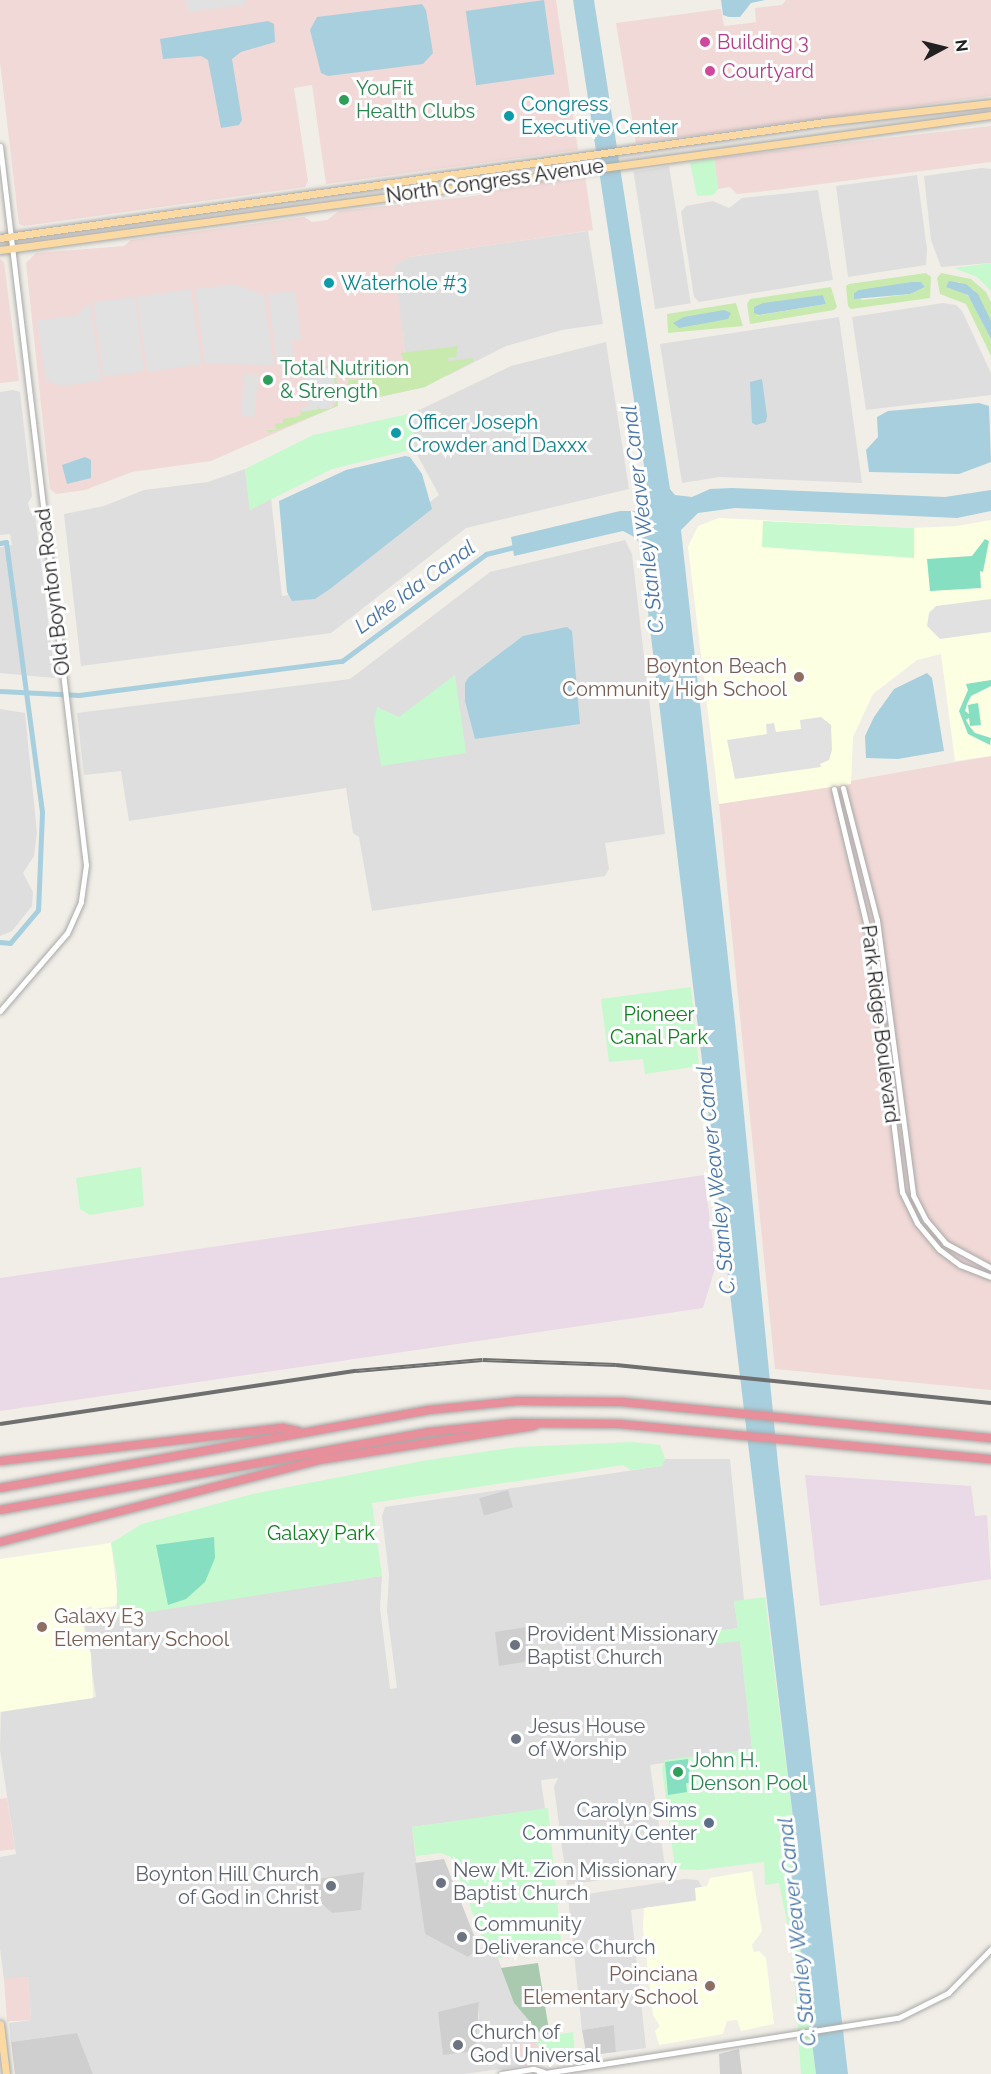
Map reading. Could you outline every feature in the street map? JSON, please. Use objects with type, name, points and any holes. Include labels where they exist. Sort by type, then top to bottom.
[{"type":"highway","points":[[0,1488],[429,1410],[517,1401],[613,1402],[991,1438]]},
{"type":"highway","points":[[0,1542],[319,1460],[550,1422]]},
{"type":"highway","points":[[0,1510],[429,1432],[550,1422],[726,1434],[967,1457],[991,1462]]},
{"type":"highway","points":[[0,1461],[283,1428],[306,1432]]},
{"type":"main road","name":"North Congress Avenue","points":[[0,238],[693,141],[991,103]]},
{"type":"main road","name":"North Congress Avenue","points":[[0,250],[622,163],[991,115]]},
{"type":"main road","points":[[677,156],[693,141]]},
{"type":"main road","points":[[0,2024],[6,2074]]},
{"type":"street","name":"Old Boynton Road","points":[[0,146],[85,858],[82,896],[62,942],[0,1011]]},
{"type":"street","name":"Park Ridge Boulevard","points":[[843,788],[877,920],[908,1179],[920,1211],[945,1243],[991,1268]]},
{"type":"street","name":"Park Ridge Boulevard","points":[[834,789],[861,890],[873,950],[900,1183],[917,1223],[940,1250],[968,1269],[991,1277]]},
{"type":"street","points":[[501,2074],[542,2073],[898,2018],[929,2005],[960,1984],[991,1949]]},
{"type":"street","points":[[581,2066],[582,2074]]},
{"type":"shaded area","points":[[0,0],[556,0],[578,150],[326,184],[312,85],[294,88],[308,181],[305,187],[24,226],[19,224],[0,62]]},
{"type":"shaded area","points":[[186,0],[245,0],[246,5],[188,12]]},
{"type":"shaded area","points":[[786,0],[991,0],[991,96],[636,143],[616,23],[721,9],[724,26],[750,23],[756,22],[755,8],[782,5]]},
{"type":"shaded area","points":[[991,126],[991,162],[737,194],[730,187],[718,189],[714,158]]},
{"type":"shaded area","points":[[669,166],[691,303],[655,309],[633,172]]},
{"type":"shaded area","points":[[982,168],[991,169],[991,263],[941,267],[931,240],[924,176]]},
{"type":"shaded area","points":[[917,175],[927,249],[926,265],[848,277],[836,186]]},
{"type":"shaded area","points":[[585,176],[593,230],[409,257],[394,266],[405,354],[443,348],[425,387],[357,402],[350,397],[339,399],[337,406],[211,461],[132,472],[85,490],[56,494],[50,489],[26,263],[36,253],[124,246],[131,240],[304,217],[312,222],[327,220],[339,211],[466,197],[480,195],[483,191]]},
{"type":"shaded area","points":[[818,190],[833,280],[699,302],[694,297],[681,212],[686,206],[713,201],[729,208],[742,198]]},
{"type":"shaded area","points":[[588,231],[603,324],[562,330],[506,346],[447,376],[405,354],[393,266],[409,257]]},
{"type":"shaded area","points":[[0,259],[4,262],[19,381],[0,383]]},
{"type":"shaded area","points":[[234,284],[264,295],[274,365],[205,364],[195,289]]},
{"type":"shaded area","points":[[191,289],[202,364],[147,372],[137,297]]},
{"type":"shaded area","points":[[295,291],[301,339],[292,340],[294,362],[277,365],[268,294]]},
{"type":"shaded area","points":[[135,297],[144,371],[102,377],[93,302]]},
{"type":"shaded area","points":[[90,303],[101,381],[62,386],[46,381],[37,320],[76,316]]},
{"type":"shaded area","points":[[943,303],[956,305],[962,311],[991,373],[991,395],[866,410],[852,317]]},
{"type":"shaded area","points":[[839,317],[862,483],[720,477],[682,483],[660,344]]},
{"type":"shaded area","points":[[606,342],[629,489],[466,528],[331,633],[81,666],[64,514],[104,506],[144,490],[208,482],[245,469],[250,510],[271,498],[282,596],[314,591],[439,495],[414,449],[413,413],[511,366]]},
{"type":"shaded area","points":[[327,368],[328,372],[333,372],[337,402],[332,403],[332,408],[320,409],[318,405],[318,409],[302,412],[301,408],[308,406],[304,370]]},
{"type":"shaded area","points":[[244,374],[258,375],[255,417],[241,416]]},
{"type":"shaded area","points":[[13,390],[20,392],[32,496],[28,503],[30,512],[35,515],[55,678],[0,673],[0,547],[12,545],[10,534],[0,535],[0,392]]},
{"type":"shaded area","name":"Boynton Beach Community High School","points":[[719,518],[913,528],[957,526],[991,520],[991,756],[955,761],[941,654],[917,660],[873,694],[853,737],[851,784],[719,804],[688,547],[698,526]]},
{"type":"shaded area","points":[[625,540],[632,554],[665,834],[605,843],[609,869],[605,876],[372,911],[359,837],[353,833],[346,788],[129,821],[121,771],[84,775],[77,713],[350,679],[490,572]]},
{"type":"shaded area","points":[[991,599],[991,632],[940,639],[927,626],[929,613],[936,606]]},
{"type":"shaded area","points":[[0,709],[25,713],[37,833],[34,856],[23,873],[33,892],[32,906],[12,931],[0,936]]},
{"type":"shaded area","points":[[821,717],[831,725],[832,750],[829,760],[820,764],[821,767],[735,779],[727,740],[767,734],[766,724],[774,723],[776,732],[801,729],[800,720]]},
{"type":"shaded area","points":[[991,756],[991,1390],[775,1369],[719,804]]},
{"type":"shaded area","points":[[704,1175],[716,1265],[703,1308],[0,1411],[0,1278]]},
{"type":"shaded area","points":[[665,1459],[730,1459],[744,1600],[734,1602],[738,1628],[712,1632],[740,1640],[752,1749],[650,1765],[665,1866],[661,1871],[567,1885],[554,1787],[558,1778],[541,1780],[545,1809],[412,1827],[425,1934],[468,1957],[485,1945],[498,1958],[514,2003],[543,2037],[536,2044],[519,2044],[522,2066],[464,2074],[93,2074],[77,2033],[11,2042],[9,2023],[31,2020],[28,1977],[4,1980],[0,1949],[0,1857],[16,1854],[0,1750],[1,1711],[96,1697],[84,1620],[382,1576],[380,1608],[390,1689],[397,1688],[387,1611],[389,1575],[382,1516],[385,1507],[661,1466]],"holes":[[[479,2003],[476,2051],[460,2009]]]},
{"type":"shaded area","points":[[805,1475],[971,1486],[975,1516],[987,1515],[991,1579],[820,1606]]},
{"type":"shaded area","points":[[508,1490],[513,1507],[484,1516],[479,1498]]},
{"type":"shaded area","name":"Galaxy E3 Elementary School","points":[[111,1543],[118,1601],[115,1606],[93,1609],[91,1606],[79,1612],[91,1654],[93,1698],[0,1712],[0,1559]]},
{"type":"shaded area","points":[[526,1627],[529,1657],[524,1662],[499,1666],[495,1632]]},
{"type":"shaded area","points":[[7,1798],[15,1849],[0,1851],[0,1799]]},
{"type":"shaded area","points":[[444,1859],[479,1948],[468,1957],[425,1934],[415,1863]]},
{"type":"shaded area","name":"Poinciana Elementary School","points":[[752,1871],[762,1931],[752,1945],[754,1952],[759,1951],[766,1958],[774,2024],[741,2031],[737,2020],[727,2021],[723,2034],[659,2045],[655,2031],[660,2026],[653,2015],[643,1928],[644,1908],[696,1901],[695,1888],[707,1886],[710,1878]]},
{"type":"shaded area","points":[[364,1872],[361,1910],[332,1913],[305,1888],[304,1881]]},
{"type":"shaded area","points":[[684,1879],[698,1880],[702,1887],[695,1888],[697,1900],[631,1910],[646,2048],[616,2052],[614,2025],[582,2030],[568,1897]]},
{"type":"shaded area","points":[[538,1963],[550,2036],[543,2037],[514,2003],[501,1968]]},
{"type":"shaded area","points":[[28,1977],[31,2020],[7,2022],[4,1979]]},
{"type":"shaded area","points":[[479,2002],[476,2051],[443,2055],[438,2012]]},
{"type":"shaded area","points":[[614,2025],[616,2052],[593,2055],[586,2052],[582,2030]]},
{"type":"shaded area","points":[[77,2033],[93,2074],[15,2074],[11,2042]]},
{"type":"shaded area","points":[[533,2042],[554,2061],[522,2066],[519,2044]]},
{"type":"shaded area","points":[[739,2049],[742,2074],[720,2074],[719,2054]]},
{"type":"green space","points":[[714,158],[718,189],[713,195],[697,196],[690,163]]},
{"type":"green space","points":[[991,263],[991,291],[977,277],[954,268]]},
{"type":"green space","points":[[926,273],[931,277],[930,298],[851,309],[848,306],[846,286]],"holes":[[[921,282],[925,287],[910,294],[862,300],[854,293]]]},
{"type":"green space","points":[[941,273],[971,279],[986,292],[991,302],[991,321],[974,290],[959,282],[948,288],[965,292],[972,301],[991,339],[991,356],[966,304],[940,294],[937,278]]},
{"type":"green space","points":[[831,287],[837,307],[834,310],[750,324],[747,304],[750,299]],"holes":[[[823,295],[826,304],[755,316]]]},
{"type":"green space","points":[[736,303],[743,326],[668,333],[667,314]]},
{"type":"green space","points":[[458,346],[456,358],[449,357],[448,361],[473,358],[474,361],[425,387],[356,402],[350,397],[347,374],[350,380],[403,373],[405,362],[400,353]]},
{"type":"green space","points":[[328,366],[336,372],[338,406],[270,433],[266,430],[276,430],[275,424],[283,423],[283,419],[300,416],[301,410],[318,409],[319,405],[320,409],[332,408],[336,403],[333,372],[327,368],[304,371],[303,374],[303,370]]},
{"type":"green space","points":[[413,413],[414,449],[332,469],[250,510],[245,469],[313,435]]},
{"type":"green space","points":[[763,521],[914,528],[914,558],[762,547]]},
{"type":"green space","points":[[985,539],[989,541],[983,572],[980,571],[981,588],[930,591],[927,559],[972,556]]},
{"type":"green space","points":[[455,675],[466,753],[381,766],[374,721],[377,707],[399,717]]},
{"type":"green space","points":[[991,680],[991,686],[971,696],[965,711],[969,714],[968,705],[978,703],[981,725],[970,726],[969,718],[966,720],[970,727],[975,733],[991,738],[990,745],[968,734],[959,711],[968,690],[966,684]]},
{"type":"green space","name":"Pioneer Canal Park","points":[[691,987],[699,1066],[645,1074],[643,1059],[609,1062],[601,999]]},
{"type":"green space","points":[[141,1167],[144,1206],[90,1215],[80,1209],[76,1178]]},
{"type":"green space","name":"Galaxy Park","points":[[633,1442],[660,1445],[665,1459],[662,1466],[631,1470],[623,1465],[372,1503],[382,1576],[117,1617],[117,1576],[111,1543],[142,1524],[253,1494],[422,1461],[517,1447]]},
{"type":"green space","points":[[214,1537],[215,1558],[205,1582],[186,1599],[168,1605],[156,1545]]},
{"type":"green space","points":[[765,1597],[795,1834],[791,1875],[816,2074],[801,2074],[792,1946],[779,1883],[765,1885],[764,1862],[700,1870],[675,1869],[662,1768],[665,1760],[752,1749],[740,1641],[713,1644],[712,1632],[738,1628],[734,1601]]},
{"type":"green space","name":"John H. Denson Pool","points":[[688,1759],[691,1783],[686,1783],[687,1792],[668,1795],[665,1762]]},
{"type":"green space","points":[[548,1808],[562,1950],[498,1958],[485,1945],[451,1857],[441,1853],[416,1856],[412,1827]]},
{"type":"green space","points":[[573,2032],[575,2054],[567,2059],[554,2061],[536,2044],[543,2037]]},
{"type":"water","points":[[544,0],[554,74],[476,85],[466,11]]},
{"type":"water","name":"C. Stanley Weaver Canal","points":[[573,0],[594,0],[670,489],[675,495],[692,497],[710,489],[732,488],[945,497],[991,490],[991,511],[957,518],[735,508],[698,513],[681,530],[735,1022],[778,1464],[848,2074],[816,2074],[791,1875],[795,1834],[640,545],[636,538],[623,531],[514,556],[511,537],[620,511],[638,511],[648,492]]},
{"type":"water","points":[[721,0],[765,0],[751,3],[740,17],[729,17],[723,15]]},
{"type":"water","points":[[422,4],[426,10],[433,53],[423,64],[328,76],[321,73],[310,30],[317,17]]},
{"type":"water","points":[[268,21],[274,24],[275,42],[241,52],[232,59],[242,120],[239,125],[221,128],[208,60],[201,56],[163,59],[160,39]]},
{"type":"water","points":[[949,281],[966,284],[978,294],[991,321],[991,339],[968,295],[946,287]]},
{"type":"water","points":[[921,282],[925,287],[910,294],[854,299],[854,293],[859,290]]},
{"type":"water","points":[[823,295],[826,304],[759,315],[754,313],[754,307],[763,303]]},
{"type":"water","points":[[724,310],[731,313],[728,319],[679,328],[673,323],[684,317]]},
{"type":"water","points":[[762,379],[767,416],[766,422],[756,425],[752,423],[750,382]]},
{"type":"water","points":[[979,403],[989,406],[991,462],[959,474],[869,472],[866,450],[878,437],[877,417],[888,411]]},
{"type":"water","points":[[405,456],[410,457],[422,474],[432,509],[315,599],[292,601],[287,592],[279,501],[346,470]]},
{"type":"water","points":[[85,457],[91,460],[91,478],[67,484],[62,465]]},
{"type":"water","points":[[567,627],[572,631],[580,724],[475,739],[465,701],[465,683],[469,677],[523,636]]},
{"type":"water","points":[[927,673],[932,678],[944,751],[898,759],[866,758],[865,736],[874,717],[894,689]]},
{"type":"waterway","points":[[0,543],[6,542],[42,812],[38,910],[10,943],[0,942]]},
{"type":"waterway","name":"Lake Ida Canal","points":[[0,691],[79,695],[342,661],[486,554],[517,546]]},
{"type":"railway","points":[[0,1424],[356,1371],[483,1360],[616,1365],[991,1403]]},
{"type":"place","name":"Building 3","points":[[705,42]]},
{"type":"place","name":"Courtyard","points":[[710,71]]},
{"type":"place","name":"YouFit Health Clubs","points":[[344,100]]},
{"type":"place","name":"Congress Executive Center","points":[[509,116]]},
{"type":"place","name":"Waterhole #3","points":[[329,283]]},
{"type":"place","name":"Total Nutrition & Strength","points":[[268,380]]},
{"type":"place","name":"Officer Joseph Crowder and Daxxx","points":[[396,433]]},
{"type":"place","name":"Boynton Beach Community High School","points":[[799,677]]},
{"type":"place","name":"Galaxy E3 Elementary School","points":[[42,1627]]},
{"type":"place","name":"Provident Missionary Baptist Church","points":[[515,1645]]},
{"type":"place","name":"Jesus House of Worship","points":[[516,1739]]},
{"type":"place","name":"John H. Denson Pool","points":[[678,1772]]},
{"type":"place","name":"Carolyn Sims Community Center","points":[[709,1823]]},
{"type":"place","name":"New Mt. Zion Missionary Baptist Church","points":[[441,1883]]},
{"type":"place","name":"Boynton Hill Church of God in Christ","points":[[331,1886]]},
{"type":"place","name":"Community Deliverance Church","points":[[462,1937]]},
{"type":"place","name":"Poinciana Elementary School","points":[[710,1986]]},
{"type":"place","name":"Church of God Universal","points":[[458,2045]]}]
